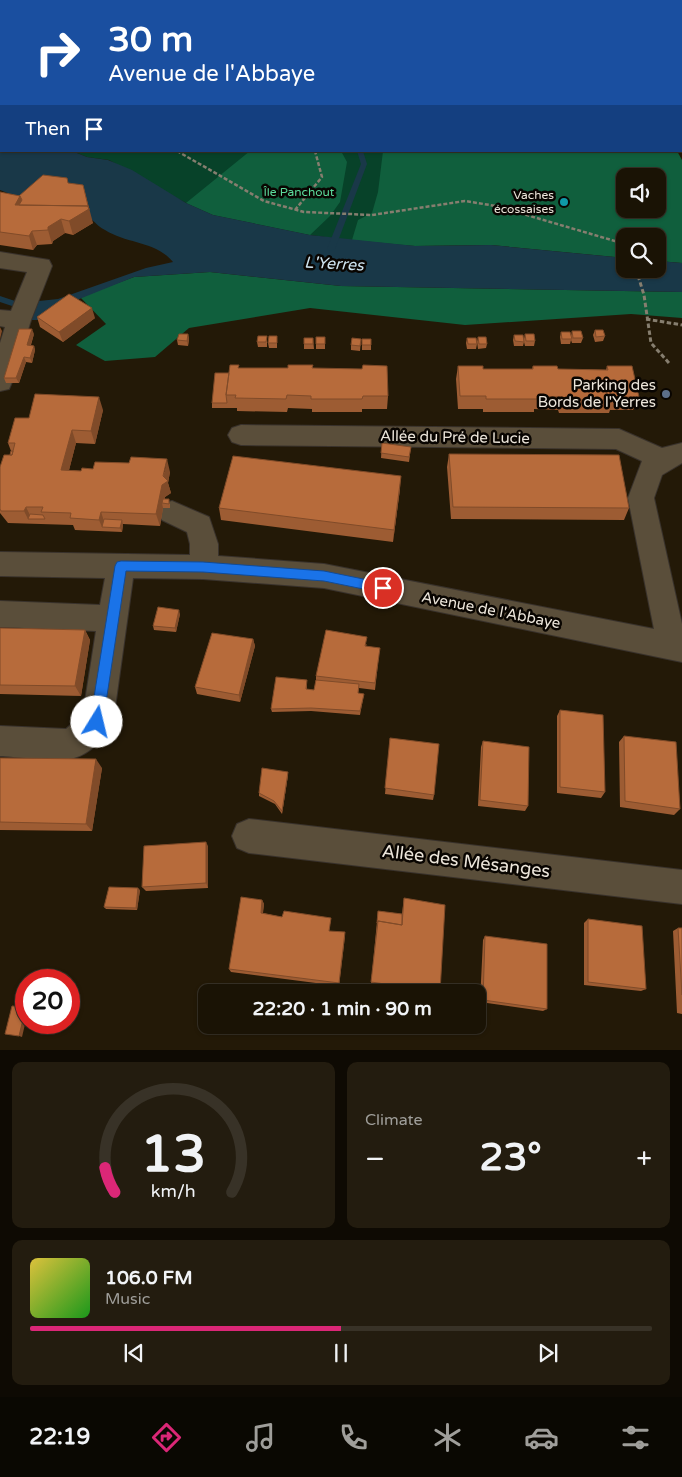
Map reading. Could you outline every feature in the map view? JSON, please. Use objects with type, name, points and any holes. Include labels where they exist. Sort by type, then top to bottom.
[{"type":"street","points":[[0,260],[41,266],[9,319],[0,382]]},
{"type":"street","name":"Allée du Pré de Lucie","points":[[241,435],[619,438],[673,457]]},
{"type":"street","points":[[673,457],[651,469],[641,498],[677,647]]},
{"type":"street","points":[[172,512],[199,525],[204,544],[203,567]]},
{"type":"street","name":"Avenue de l'Abbaye","points":[[0,564],[203,567],[324,576],[677,647]]},
{"type":"street","points":[[0,741],[72,744],[97,722],[121,566]]},
{"type":"street","points":[[0,614],[113,619]]},
{"type":"street","name":"Allée des Mésanges","points":[[250,836],[682,887]]},
{"type":"path","points":[[179,152],[264,201],[304,212],[372,215],[465,201],[496,206],[616,241]]},
{"type":"path","points":[[295,210],[322,177],[315,152]]},
{"type":"path","points":[[639,278],[644,295],[651,343],[669,363]]},
{"type":"path","points":[[646,319],[682,325]]},
{"type":"green space","name":"Île Panchout","points":[[74,152],[624,152],[624,168],[616,168],[616,218],[636,218],[648,228],[616,228],[616,238],[397,246],[310,235],[213,215],[186,203],[109,160],[87,157]]},
{"type":"green space","name":"Île Panchout","points":[[249,152],[342,152],[347,162],[340,202],[330,216],[310,235],[213,215],[186,203]]},
{"type":"green space","points":[[383,152],[678,152],[682,160],[682,263],[666,262],[666,228],[616,228],[616,257],[491,245],[415,246],[352,240],[358,220],[372,213],[378,192]]},
{"type":"green space","points":[[210,272],[341,286],[682,292],[682,318],[631,314],[465,325],[310,308],[189,328],[155,357],[105,361],[76,345],[106,324],[80,297],[134,277]]},
{"type":"water","name":"L'Yerres","points":[[0,152],[74,152],[87,157],[108,160],[132,170],[186,203],[213,215],[310,235],[415,246],[491,245],[616,257],[616,278],[666,278],[666,262],[682,263],[682,292],[341,286],[210,272],[134,277],[57,308],[42,320],[29,320],[39,301],[58,299],[146,268],[173,262],[158,250],[114,235],[101,228],[92,220],[80,222],[0,190]]},
{"type":"building","points":[[43,175],[67,178],[68,183],[83,185],[89,210],[88,206],[19,205],[22,200],[19,196]]},
{"type":"building","points":[[0,192],[20,196],[15,205],[88,206],[89,209],[69,221],[61,219],[48,227],[48,230],[32,231],[29,236],[0,232]]},
{"type":"building","points":[[69,294],[92,308],[59,332],[37,317]]},
{"type":"building","points":[[19,329],[32,329],[27,345],[34,346],[30,358],[24,357],[16,378],[4,378]]},
{"type":"building","points":[[595,330],[603,330],[605,336],[596,337]]},
{"type":"building","points":[[572,331],[581,331],[583,338],[573,338]]},
{"type":"building","points":[[561,332],[570,332],[572,339],[562,339]]},
{"type":"building","points":[[179,334],[188,334],[187,341],[177,340]]},
{"type":"building","points":[[525,334],[534,334],[535,341],[526,341]]},
{"type":"building","points":[[514,335],[523,335],[524,342],[515,341]]},
{"type":"building","points":[[258,336],[267,336],[266,342],[257,342]]},
{"type":"building","points":[[269,336],[277,336],[277,343],[268,343]]},
{"type":"building","points":[[316,337],[325,337],[325,344],[316,344]]},
{"type":"building","points":[[478,337],[486,337],[487,344],[479,344]]},
{"type":"building","points":[[304,338],[313,338],[313,344],[304,344]]},
{"type":"building","points":[[352,338],[361,339],[360,346],[351,345]]},
{"type":"building","points":[[467,338],[476,338],[477,344],[468,344]]},
{"type":"building","points":[[362,339],[371,339],[371,345],[362,345]]},
{"type":"building","points":[[230,365],[239,365],[238,368],[288,368],[288,365],[313,365],[312,368],[362,369],[363,365],[387,366],[388,396],[363,396],[362,399],[311,399],[311,396],[287,395],[286,399],[235,398],[236,395],[226,395]]},
{"type":"building","points":[[458,366],[483,366],[483,369],[533,369],[533,366],[557,366],[558,369],[608,370],[607,366],[632,366],[639,397],[614,397],[614,400],[563,400],[562,397],[537,396],[537,399],[486,399],[486,396],[460,396]]},
{"type":"building","points":[[215,373],[229,373],[226,395],[227,403],[212,403]]},
{"type":"building","points":[[35,394],[99,397],[91,431],[72,430],[61,470],[81,471],[82,468],[93,469],[95,462],[129,463],[131,457],[167,459],[163,476],[168,481],[162,485],[156,514],[101,512],[99,520],[70,518],[71,513],[41,512],[43,507],[26,507],[24,511],[1,511],[0,467],[4,455],[12,455],[15,443],[8,443],[15,418],[29,418]]},
{"type":"building","points":[[382,443],[411,447],[409,457],[381,453]]},
{"type":"building","points":[[449,454],[619,455],[629,508],[453,507]]},
{"type":"building","points":[[233,456],[401,476],[394,530],[219,508]]},
{"type":"building","points":[[163,499],[169,499],[169,504],[162,503]]},
{"type":"building","points":[[30,514],[43,515],[45,519],[28,519]]},
{"type":"building","points":[[104,519],[122,520],[120,528],[102,527]]},
{"type":"building","points":[[158,607],[179,610],[175,628],[153,626]]},
{"type":"building","points":[[0,628],[85,630],[75,686],[0,685]]},
{"type":"building","points":[[326,630],[367,637],[365,646],[380,648],[375,683],[316,676]]},
{"type":"building","points":[[212,633],[253,639],[239,695],[195,687]]},
{"type":"building","points":[[276,677],[307,680],[306,689],[314,690],[316,680],[359,684],[358,693],[364,694],[360,711],[311,708],[271,709]]},
{"type":"building","points":[[560,710],[603,715],[605,792],[560,787]]},
{"type":"building","points":[[624,736],[676,742],[680,809],[625,801]]},
{"type":"building","points":[[390,738],[439,744],[434,795],[385,788]]},
{"type":"building","points":[[483,741],[529,747],[528,806],[480,800]]},
{"type":"building","points":[[0,758],[96,759],[86,824],[0,822]]},
{"type":"building","points":[[262,768],[288,772],[282,811],[274,801],[259,793]]},
{"type":"building","points":[[206,842],[206,883],[142,887],[144,846]]},
{"type":"building","points":[[109,887],[138,888],[136,908],[104,907]]},
{"type":"building","points":[[241,897],[262,900],[261,913],[282,917],[284,911],[331,918],[329,931],[345,932],[339,983],[229,969]]},
{"type":"building","points":[[404,898],[445,905],[440,984],[385,984],[371,982],[378,921],[402,925]]},
{"type":"building","points":[[378,911],[402,914],[402,925],[378,921],[377,923]]},
{"type":"building","points":[[588,919],[642,926],[646,989],[588,982]]},
{"type":"building","points":[[678,928],[682,928],[682,995]]},
{"type":"building","points":[[485,936],[547,944],[547,1009],[486,1000],[486,984],[484,984]]},
{"type":"building","points":[[12,1006],[15,1006],[15,1034],[19,1034],[19,1036],[5,1034]]},
{"type":"waterway","name":"L'Yerres","points":[[331,249],[364,164],[360,152]]},
{"type":"waterway","points":[[0,299],[12,303]]},
{"type":"place","name":"Vaches écossaises","points":[[564,202]]},
{"type":"place","name":"Parking des Bords de l'Yerres","points":[[666,394]]},
{"type":"route","points":[[97,722],[121,566],[203,567],[324,576],[383,588]]}]
